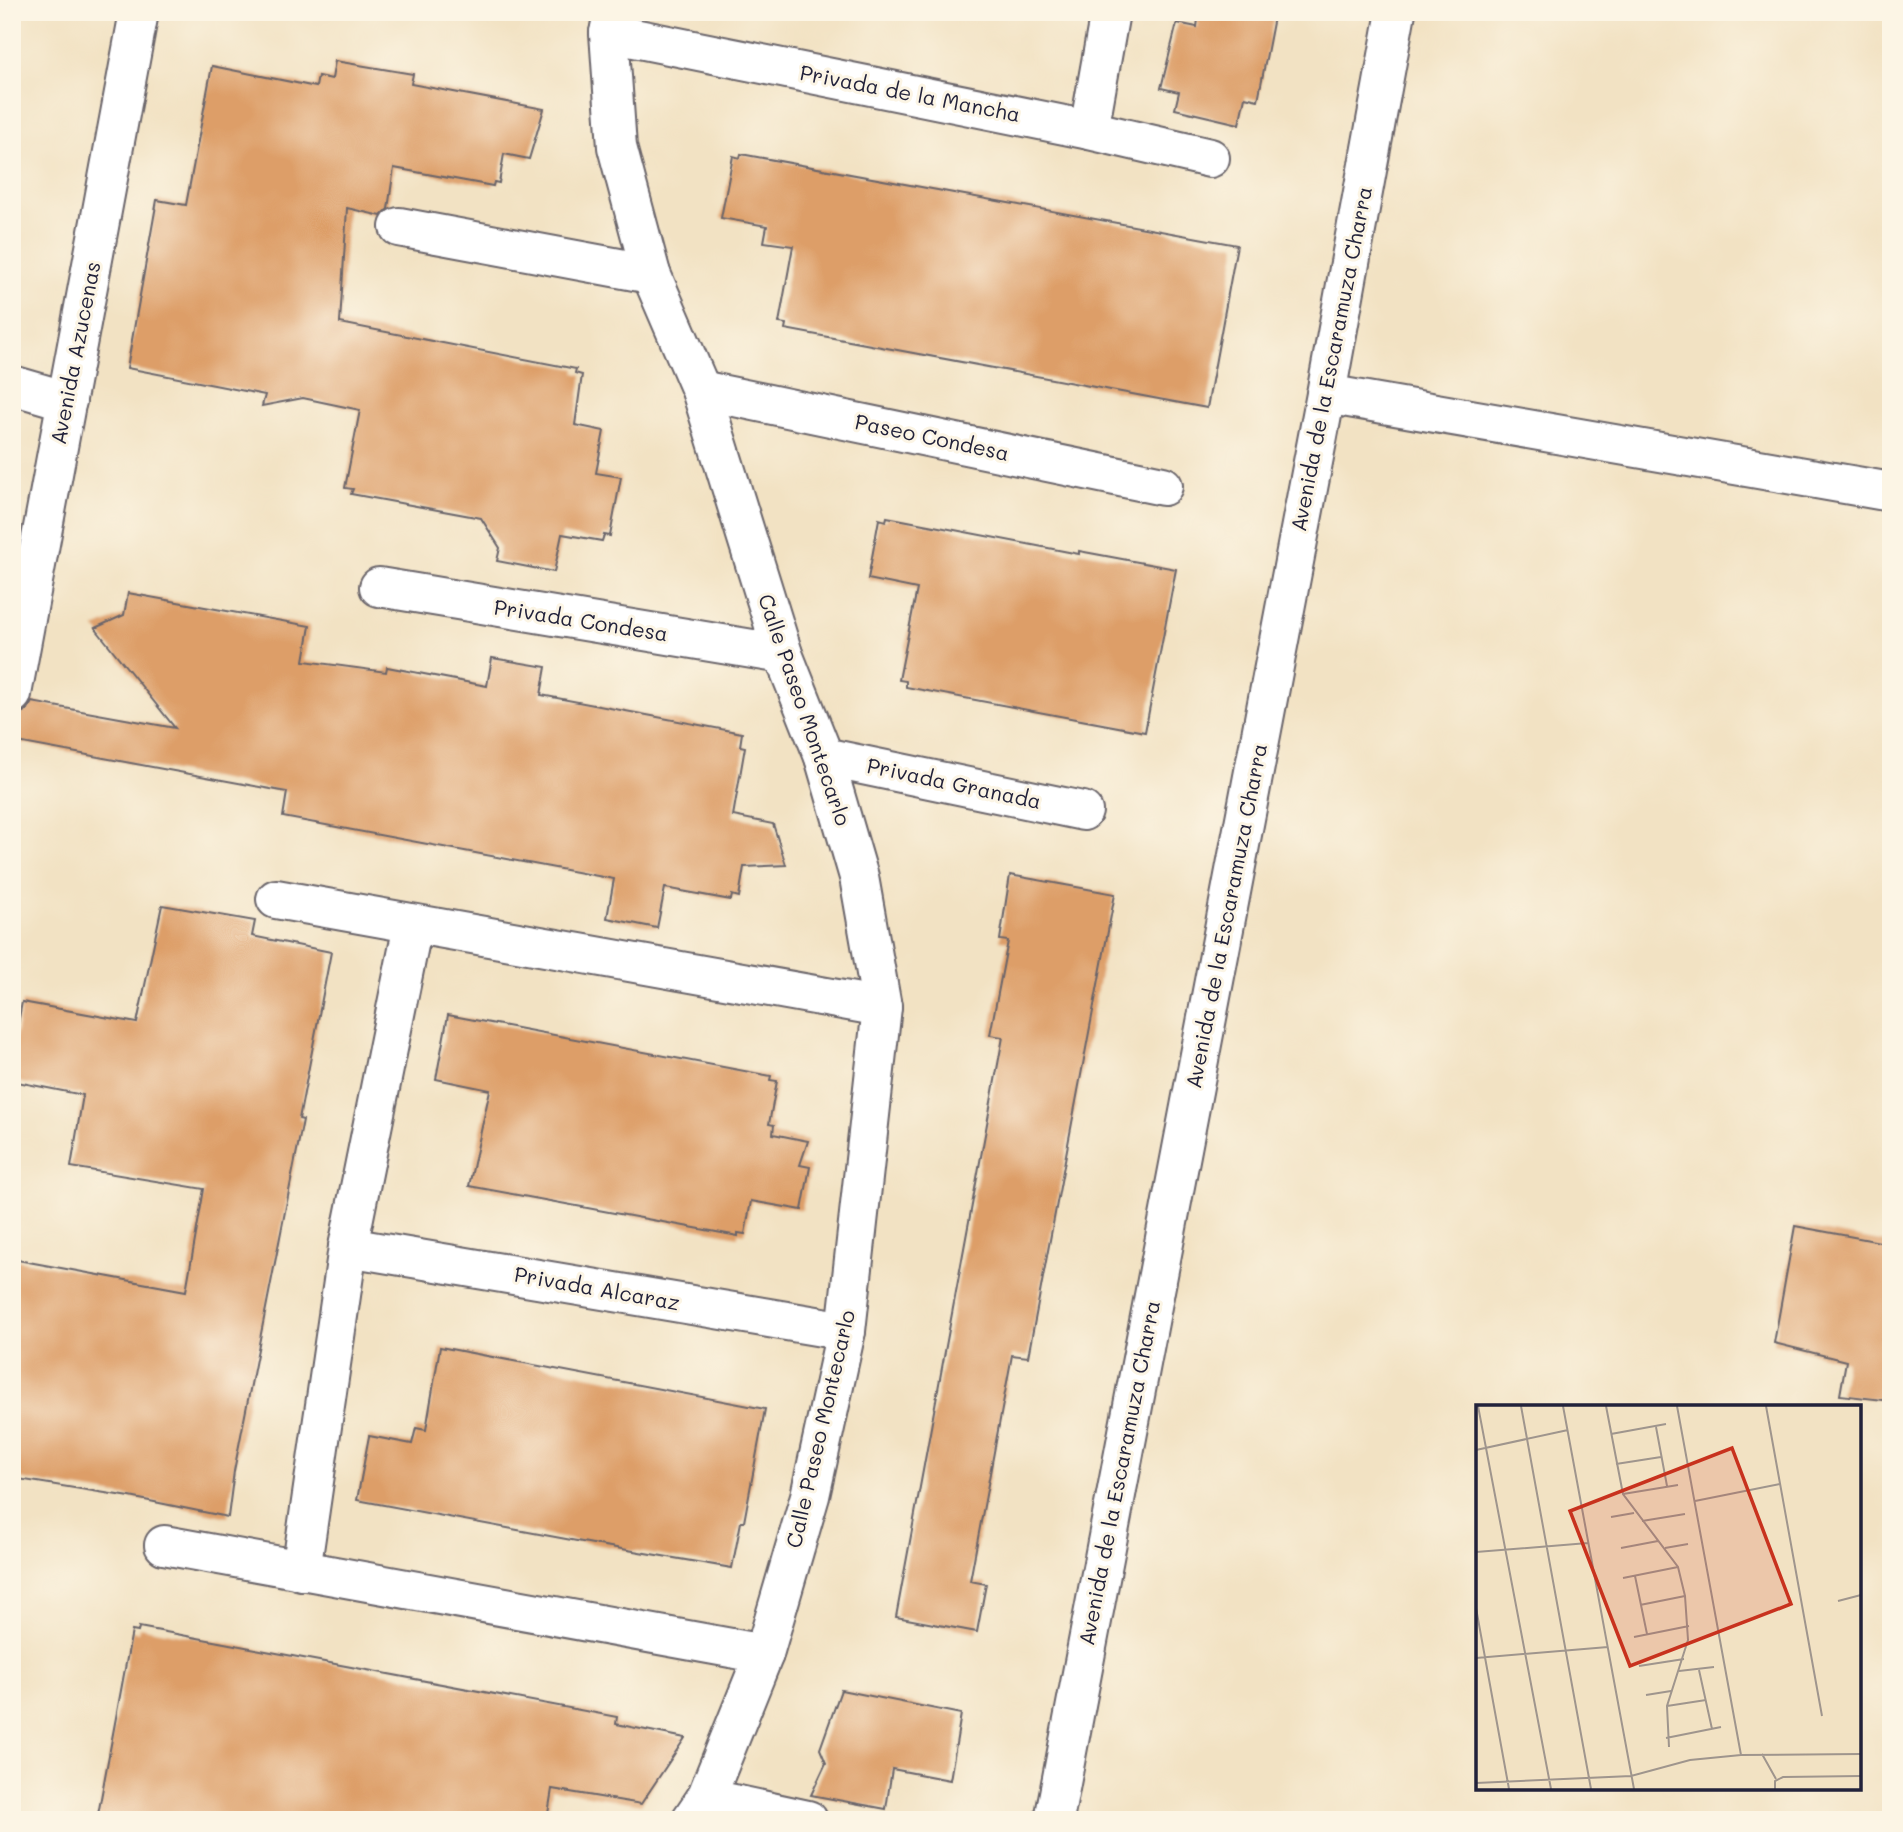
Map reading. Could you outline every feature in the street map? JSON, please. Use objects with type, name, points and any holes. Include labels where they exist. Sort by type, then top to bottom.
[{"type":"street","name":"Avenida Azucenas","points":[[12,694],[139,12]]},
{"type":"street","points":[[1089,130],[1110,12]]},
{"type":"street","name":"Avenida de la Escaramuza Charra","points":[[1054,1820],[1326,394],[1396,12]]},
{"type":"street","name":"Privada de la Mancha","points":[[611,23],[1210,158]]},
{"type":"street","name":"Calle Paseo Montecarlo","points":[[611,23],[617,146],[651,274],[701,390],[783,654],[824,757],[859,877],[882,1007],[846,1331],[810,1496],[764,1654],[699,1809]]},
{"type":"street","points":[[399,227],[651,274]]},
{"type":"street","points":[[12,385],[67,401]]},
{"type":"street","name":"Paseo Condesa","points":[[701,390],[1163,486]]},
{"type":"street","points":[[1326,394],[1891,492]]},
{"type":"street","name":"Privada Condesa","points":[[379,587],[783,654]]},
{"type":"street","name":"Privada Granada","points":[[824,757],[1083,811]]},
{"type":"street","points":[[276,899],[882,1007]]},
{"type":"street","points":[[301,1571],[348,1247],[413,925]]},
{"type":"street","name":"Privada Alcaraz","points":[[348,1247],[846,1331]]},
{"type":"street","points":[[164,1545],[764,1654]]},
{"type":"street","points":[[699,1809],[808,1820]]},
{"type":"building","points":[[1199,12],[1275,12],[1258,100],[1245,97],[1239,124],[1175,109],[1179,92],[1161,88],[1177,23],[1197,27]]},
{"type":"building","points":[[335,61],[413,74],[411,84],[544,109],[529,159],[504,154],[499,183],[494,182],[493,186],[394,168],[388,209],[381,216],[347,208],[340,323],[576,369],[575,373],[582,375],[575,425],[604,431],[596,473],[621,477],[610,536],[604,535],[602,541],[562,534],[554,572],[497,561],[500,548],[481,518],[351,494],[353,489],[345,488],[360,410],[303,398],[262,406],[265,395],[127,368],[157,200],[186,205],[212,66],[316,87],[318,76],[332,79]]},
{"type":"building","points":[[741,154],[1237,245],[1207,408],[785,329],[786,324],[779,323],[793,246],[764,242],[767,226],[721,218],[733,156],[740,158]]},
{"type":"building","points":[[887,517],[1079,554],[1079,551],[1176,569],[1145,732],[906,687],[906,681],[899,680],[917,589],[868,579],[879,519],[886,521]]},
{"type":"building","points":[[128,593],[310,626],[304,661],[386,672],[387,667],[487,686],[492,658],[546,667],[541,695],[742,733],[740,746],[745,747],[733,816],[773,824],[786,865],[744,867],[739,897],[732,895],[731,900],[665,888],[657,928],[607,918],[614,879],[283,817],[287,792],[12,741],[12,715],[28,709],[32,702],[175,728],[95,628],[124,615]]},
{"type":"building","points":[[1010,875],[1115,894],[1028,1357],[1012,1355],[970,1581],[986,1584],[977,1632],[896,1617],[1003,1037],[990,1035],[1008,941],[1000,940]]},
{"type":"building","points":[[162,905],[255,921],[252,936],[331,952],[299,1119],[303,1120],[234,1471],[228,1517],[130,1497],[12,1478],[12,1259],[186,1291],[204,1189],[71,1167],[83,1095],[12,1081],[12,1056],[22,1002],[137,1023]]},
{"type":"building","points":[[448,1015],[771,1076],[770,1080],[777,1081],[769,1124],[774,1125],[773,1134],[808,1141],[800,1165],[810,1167],[802,1210],[751,1201],[745,1234],[738,1233],[738,1236],[469,1186],[490,1090],[436,1079]]},
{"type":"building","points":[[1795,1226],[1891,1244],[1891,1401],[1840,1395],[1846,1361],[1774,1343]]},
{"type":"building","points":[[440,1347],[765,1409],[744,1522],[741,1522],[732,1568],[357,1500],[369,1436],[412,1444],[416,1428],[426,1430]]},
{"type":"building","points":[[139,1627],[617,1717],[616,1724],[685,1738],[641,1804],[552,1789],[547,1820],[97,1820],[132,1631],[138,1632]]},
{"type":"building","points":[[841,1690],[961,1714],[950,1780],[892,1769],[886,1809],[811,1795],[826,1763],[820,1749]]}]
